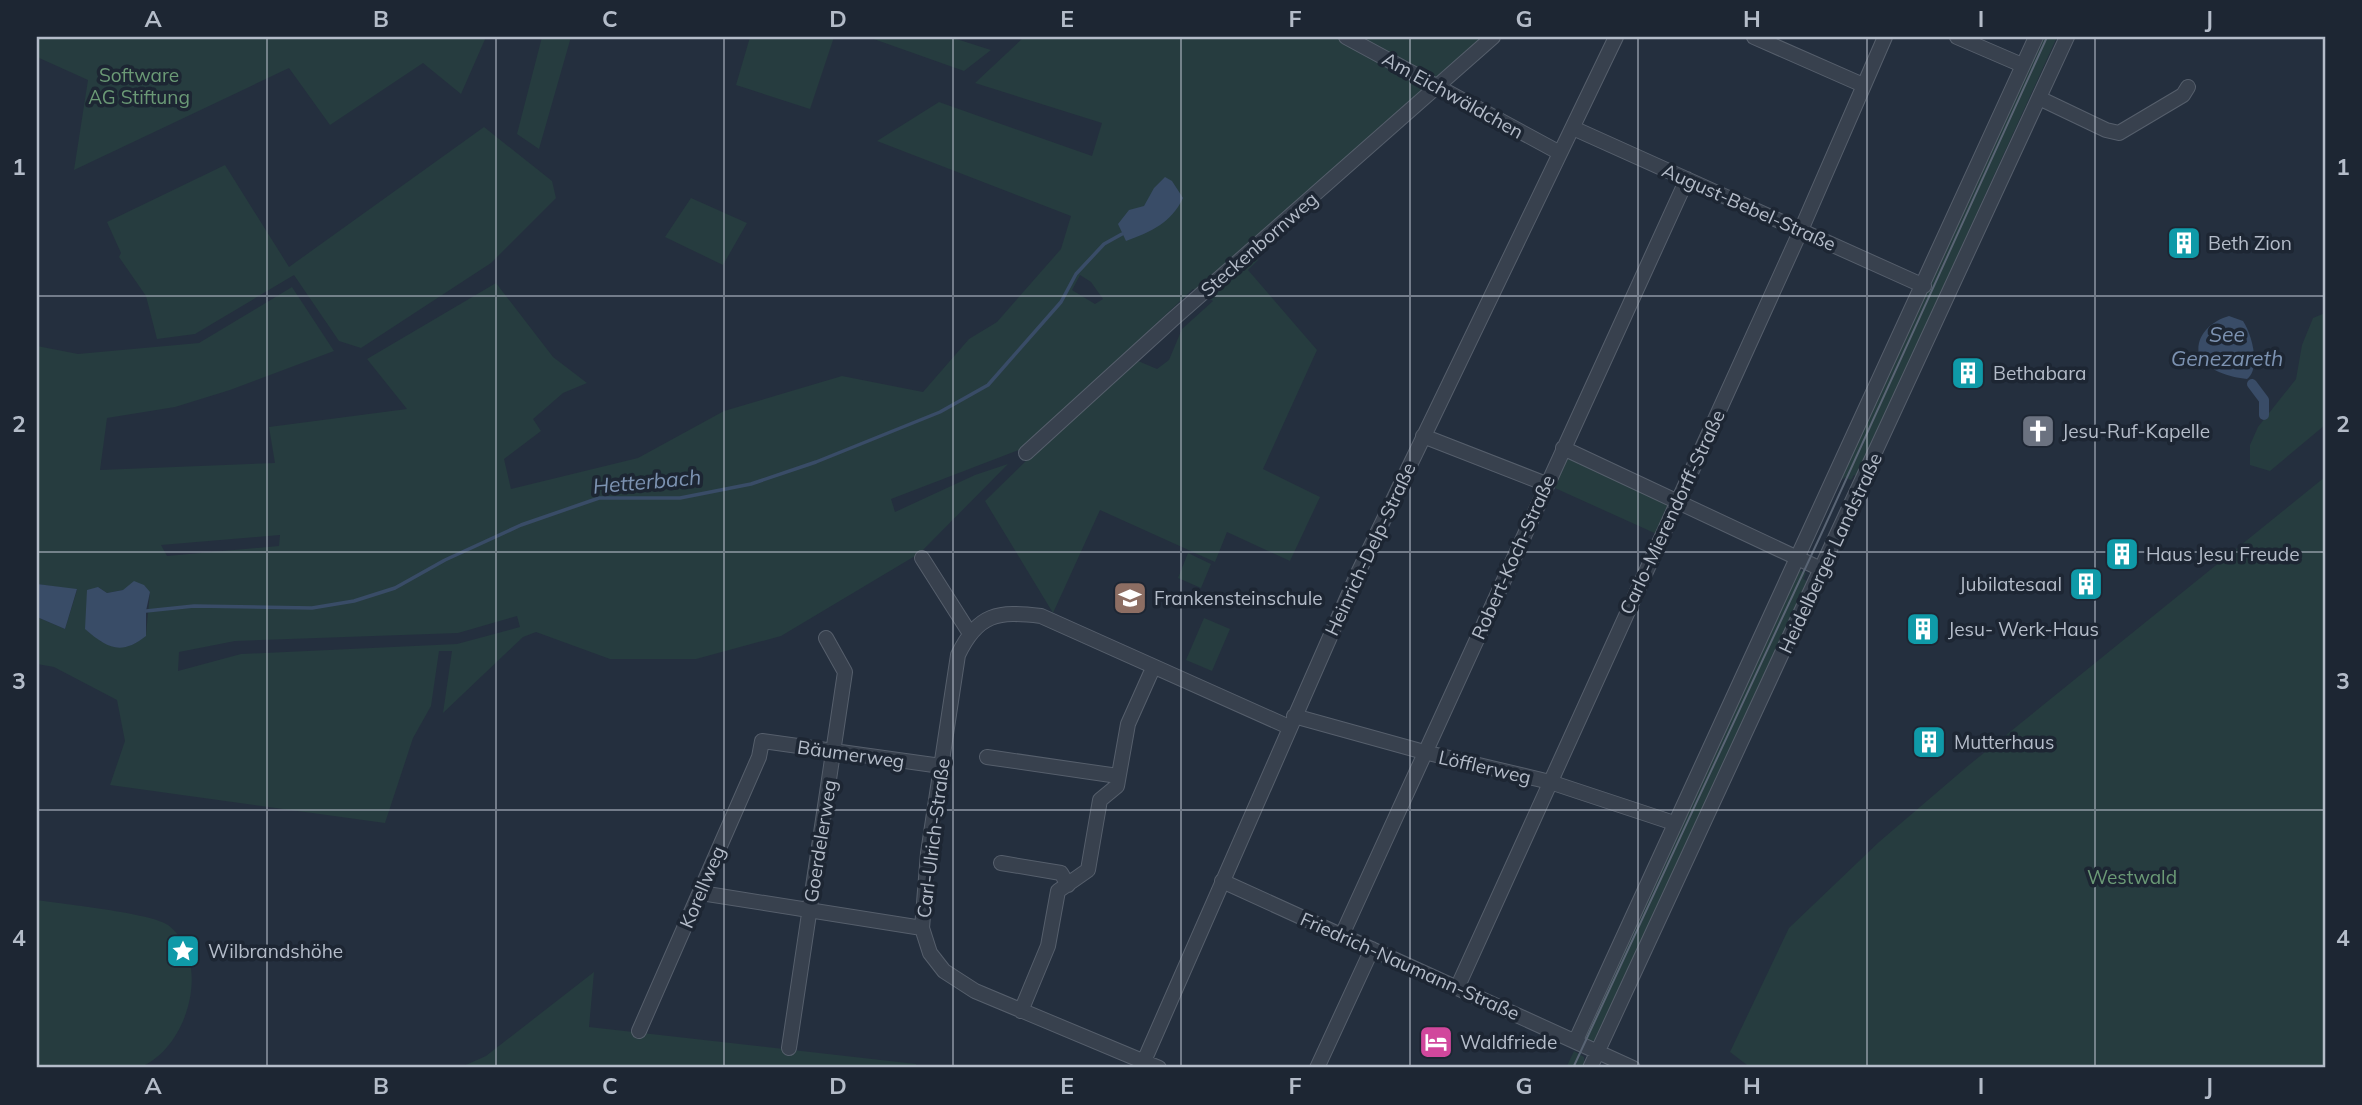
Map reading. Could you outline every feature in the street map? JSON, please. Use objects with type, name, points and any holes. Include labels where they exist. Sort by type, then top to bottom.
[{"type":"street","name":"Am Eichwäldchen","points":[[1346,37],[1560,153]]},
{"type":"street","name":"Steckenbornweg","points":[[1026,453],[1493,37]]},
{"type":"street","name":"Heinrich-Delp-Straße","points":[[1142,1065],[1292,722],[1423,436],[1616,37]]},
{"type":"street","points":[[1754,37],[1863,85]]},
{"type":"street","name":"Carlo-Mierendorff-Straße","points":[[1458,986],[1801,230],[1885,37]]},
{"type":"street","points":[[1957,37],[2022,65]]},
{"type":"street","name":"Heidelberger Landstraße","points":[[1576,1040],[2036,37]]},
{"type":"street","name":"Heidelberger Landstraße","points":[[1590,1068],[2067,37]]},
{"type":"street","points":[[2039,98],[2106,130],[2119,133],[2183,95],[2188,88]]},
{"type":"street","name":"August-Bebel-Straße","points":[[1573,128],[1924,286]]},
{"type":"street","name":"Robert-Koch-Straße","points":[[1342,935],[1687,179]]},
{"type":"street","points":[[1423,436],[1546,484]]},
{"type":"street","points":[[1563,448],[1822,570]]},
{"type":"street","points":[[922,558],[969,632]]},
{"type":"street","name":"Löfflerweg","points":[[969,632],[1003,611],[1041,616],[1153,668],[1292,722],[1550,782],[1674,823]]},
{"type":"street","name":"Carl-Ulrich-Straße","points":[[969,632],[958,654],[941,766],[922,928],[930,953],[944,971],[975,991],[1142,1065],[1159,1068]]},
{"type":"street","name":"Goerdelerweg","points":[[789,1048],[845,672],[826,638]]},
{"type":"street","points":[[1021,1011],[1048,946],[1058,891],[1088,870],[1100,800],[1117,786],[1128,724],[1153,668]]},
{"type":"street","name":"Bäumerweg","points":[[762,741],[941,766]]},
{"type":"street","name":"Korellweg","points":[[639,1031],[759,757],[762,741]]},
{"type":"street","points":[[987,757],[1118,776]]},
{"type":"street","points":[[1001,863],[1061,873],[1068,885]]},
{"type":"street","name":"Friedrich-Naumann-Straße","points":[[1222,881],[1458,986],[1633,1068]]},
{"type":"street","points":[[701,893],[922,928]]},
{"type":"street","points":[[1317,1068],[1372,949]]},
{"type":"green space","name":"Software AG Stiftung","points":[[37,37],[486,37],[461,94],[423,63],[330,125],[289,68],[74,170],[88,80],[37,57]]},
{"type":"green space","points":[[542,37],[571,37],[539,149],[517,134]]},
{"type":"green space","points":[[750,37],[834,37],[810,109],[736,85]]},
{"type":"green space","points":[[868,37],[950,37],[991,50],[964,71]]},
{"type":"green space","points":[[1024,37],[1335,37],[1429,86],[1248,245],[1258,260],[1248,270],[1317,350],[1263,469],[1320,497],[1290,561],[1227,532],[1215,562],[1100,510],[1053,613],[985,501],[1131,358],[1157,369],[1169,360],[1182,329],[1213,301],[1193,289],[1024,448],[891,499],[895,512],[975,475],[1008,464],[920,553],[781,636],[696,659],[610,659],[536,632],[523,637],[443,713],[452,651],[439,651],[431,706],[413,738],[385,823],[110,785],[125,741],[117,700],[54,667],[37,664],[37,617],[65,629],[77,590],[37,584],[37,346],[78,354],[199,343],[292,287],[334,351],[230,390],[175,407],[107,418],[100,470],[275,463],[269,427],[407,409],[367,359],[496,283],[553,357],[587,383],[563,393],[533,419],[541,431],[504,459],[511,489],[638,458],[724,411],[842,376],[923,392],[969,339],[997,322],[1061,249],[1071,216],[877,141],[939,102],[1092,156],[1102,123],[975,83]],"holes":[[[1080,275],[1091,282],[1103,299],[1095,304],[1072,290]],[[280,535],[279,546],[167,556],[161,545]],[[98,587],[107,593],[123,590],[150,592],[146,635],[124,647],[100,641]],[[517,616],[520,627],[457,644],[241,654],[178,671],[179,652],[235,641],[458,633]]]},
{"type":"green space","points":[[1356,37],[1483,37],[1437,81]]},
{"type":"green space","points":[[2042,37],[2057,37],[1857,476],[1854,475],[1851,480],[1838,477]]},
{"type":"green space","points":[[484,127],[552,181],[556,198],[491,263],[361,348],[339,341],[294,275],[195,334],[157,339],[146,296],[119,257],[121,253],[107,222],[225,165],[289,267]]},
{"type":"green space","points":[[691,198],[747,223],[723,265],[665,237]]},
{"type":"green space","points":[[2325,313],[2325,425],[2270,471],[2250,465],[2250,445],[2258,427],[2296,379],[2302,345],[2313,318]]},
{"type":"green space","points":[[1563,448],[1677,501],[1661,536],[1546,484]]},
{"type":"green space","name":"Westwald","points":[[2325,477],[2325,1068],[1751,1068],[1730,1052],[1789,928],[1879,842],[1969,765]]},
{"type":"green space","points":[[1188,553],[1211,564],[1201,588],[1178,578]]},
{"type":"green space","points":[[1797,572],[1806,573],[1803,579],[1807,581],[1597,1039],[1592,1041],[1582,1037]]},
{"type":"green space","points":[[1204,618],[1230,629],[1212,671],[1186,660]]},
{"type":"green space","points":[[37,900],[126,913],[159,921],[168,925],[182,940],[189,959],[192,980],[189,1002],[182,1024],[171,1043],[156,1058],[138,1068],[130,1069],[37,1068]]},
{"type":"green space","points":[[594,972],[589,1027],[916,1064],[916,1068],[459,1068],[486,1056]]},
{"type":"green space","points":[[1574,1051],[1584,1057],[1584,1068],[1566,1068]]},
{"type":"water","points":[[1165,177],[1172,181],[1183,198],[1178,207],[1159,226],[1126,241],[1118,224],[1129,210],[1144,206],[1154,188]]},
{"type":"water","name":"See Genezareth","points":[[2229,316],[2243,321],[2252,342],[2254,368],[2247,379],[2213,369],[2199,355],[2199,342],[2206,330]]},
{"type":"water","points":[[134,581],[144,585],[150,592],[146,611],[146,636],[122,648],[107,645],[85,629],[87,590],[98,587],[107,593],[123,590]]},
{"type":"water","points":[[37,584],[77,589],[65,629],[37,617]]},
{"type":"waterway","name":"Hetterbach","points":[[146,611],[194,606],[312,608],[354,601],[395,588],[445,560],[521,525],[599,498],[680,498],[751,484],[816,462],[940,412],[988,385],[1061,302],[1076,274],[1104,244],[1122,234]]},
{"type":"waterway","points":[[2252,384],[2264,400],[2264,415]]},
{"type":"tram line","points":[[1573,1068],[1824,528],[2047,37]]},
{"type":"place","name":"Beth Zion","points":[[2184,243]]},
{"type":"place","name":"Bethabara","points":[[1968,373]]},
{"type":"place","name":"Jesu-Ruf-Kapelle","points":[[2038,431]]},
{"type":"place","name":"Haus Jesu Freude","points":[[2122,554]]},
{"type":"place","name":"Jubilatesaal","points":[[2086,584]]},
{"type":"place","name":"Frankensteinschule","points":[[1130,598]]},
{"type":"place","name":"Jesu- Werk-Haus","points":[[1923,629]]},
{"type":"place","name":"Mutterhaus","points":[[1929,742]]},
{"type":"place","name":"Wilbrandshöhe","points":[[183,951]]},
{"type":"place","name":"Waldfriede","points":[[1436,1042]]}]
